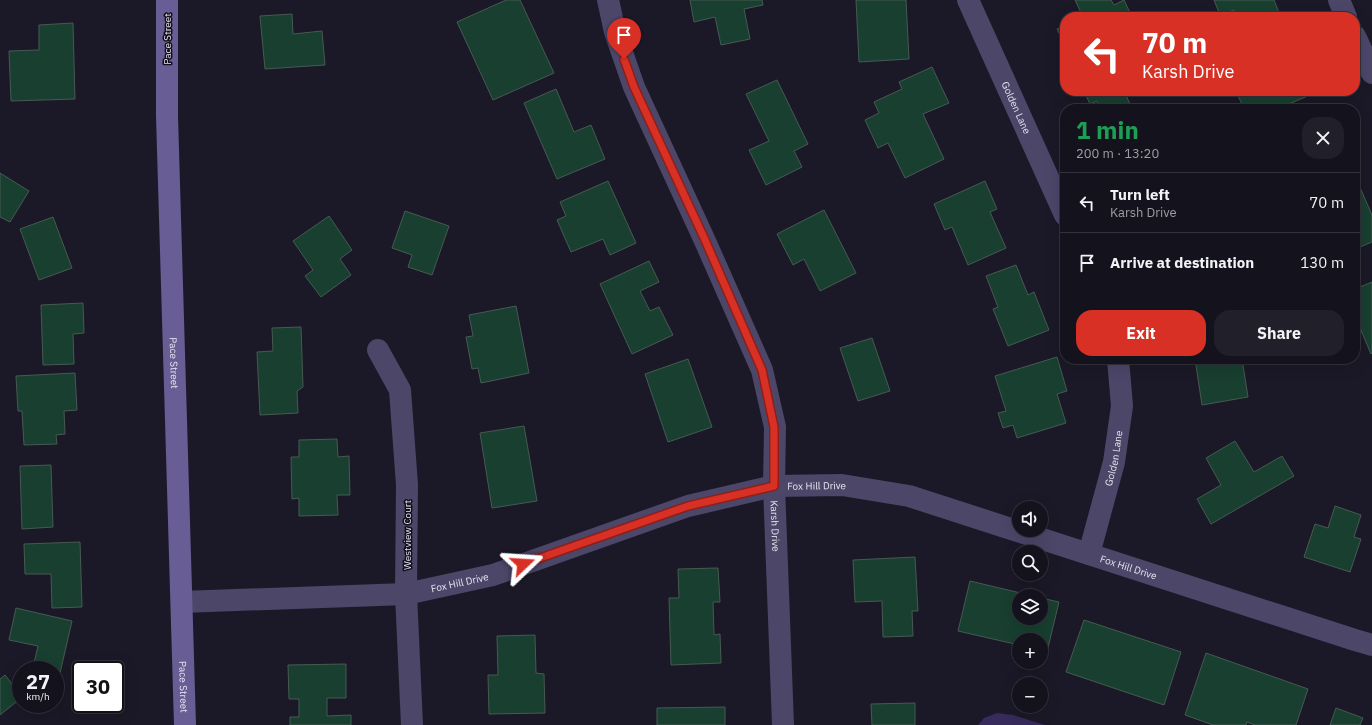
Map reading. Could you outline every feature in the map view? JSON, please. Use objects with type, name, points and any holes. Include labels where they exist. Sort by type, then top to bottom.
[{"type":"main road","name":"Pace Street","points":[[167,0],[167,116],[185,725]]},
{"type":"street","name":"Karsh Drive","points":[[608,0],[615,32],[634,87],[705,240],[762,370],[774,427],[774,486],[783,725]]},
{"type":"street","name":"Golden Lane","points":[[968,0],[1060,204]]},
{"type":"street","points":[[1339,0],[1344,12]]},
{"type":"street","points":[[1360,47],[1372,73]]},
{"type":"street","name":"Westview Court","points":[[378,350],[400,390],[407,485],[406,594],[412,725]]},
{"type":"street","name":"Golden Lane","points":[[1090,554],[1114,462],[1122,406],[1118,364]]},
{"type":"street","name":"Fox Hill Drive","points":[[182,602],[406,594],[494,575],[688,506],[774,486],[842,485],[909,496],[1372,645]]},
{"type":"shaded area","points":[[997,713],[1013,715],[1045,725],[978,725],[984,718]]},
{"type":"building","points":[[506,0],[520,0],[554,73],[493,100],[457,22]]},
{"type":"building","points":[[690,0],[762,0],[763,5],[744,9],[750,39],[721,45],[715,17],[694,22]]},
{"type":"building","points":[[856,0],[906,0],[909,59],[859,62]]},
{"type":"building","points":[[1075,0],[1111,0],[1114,5],[1124,0],[1130,12],[1081,12]]},
{"type":"building","points":[[1214,0],[1274,0],[1279,12],[1235,12],[1234,10],[1228,12],[1219,12]]},
{"type":"building","points":[[292,14],[293,34],[322,31],[325,65],[265,69],[260,16]]},
{"type":"building","points":[[73,23],[75,99],[11,101],[9,51],[39,50],[39,25]]},
{"type":"building","points":[[1060,28],[1060,35],[1057,29]]},
{"type":"building","points":[[932,67],[949,103],[923,114],[944,159],[905,178],[888,143],[878,148],[865,120],[879,113],[874,102],[902,89],[899,82]]},
{"type":"building","points":[[777,80],[808,144],[794,151],[802,167],[766,185],[749,150],[769,141],[746,94]]},
{"type":"building","points":[[556,89],[574,132],[591,125],[605,159],[557,179],[524,103]]},
{"type":"building","points":[[1086,96],[1126,96],[1130,104],[1098,104],[1097,101],[1090,104]]},
{"type":"building","points":[[1238,96],[1308,96],[1289,104],[1242,104]]},
{"type":"building","points":[[0,173],[29,191],[10,222],[0,217]]},
{"type":"building","points":[[608,181],[636,243],[610,255],[603,239],[571,252],[557,220],[566,216],[560,202]]},
{"type":"building","points":[[985,181],[997,209],[990,212],[1006,248],[968,265],[952,227],[945,230],[934,204]]},
{"type":"building","points":[[1360,187],[1372,215],[1372,242],[1360,247]]},
{"type":"building","points":[[824,210],[856,273],[820,291],[804,259],[793,265],[777,234]]},
{"type":"building","points":[[405,211],[449,226],[432,275],[408,267],[412,255],[392,248]]},
{"type":"building","points":[[329,216],[352,250],[340,259],[351,275],[321,297],[305,276],[313,270],[293,241]]},
{"type":"building","points":[[53,217],[72,268],[39,280],[20,229]]},
{"type":"building","points":[[649,261],[659,282],[640,291],[650,311],[659,307],[673,335],[632,354],[600,284]]},
{"type":"building","points":[[1016,265],[1028,295],[1034,292],[1049,330],[1008,346],[993,309],[998,307],[986,276]]},
{"type":"building","points":[[1372,282],[1371,354],[1360,328],[1360,287]]},
{"type":"building","points":[[83,303],[84,333],[73,334],[74,364],[43,365],[41,305]]},
{"type":"building","points":[[516,306],[529,373],[481,383],[478,368],[472,369],[466,337],[473,336],[469,315]]},
{"type":"building","points":[[301,327],[303,387],[297,391],[298,413],[260,415],[257,352],[273,351],[272,328]]},
{"type":"building","points":[[872,338],[890,391],[858,401],[840,348]]},
{"type":"building","points":[[1057,357],[1067,391],[1057,394],[1066,423],[1017,438],[1013,425],[1003,428],[998,413],[1006,411],[995,376]]},
{"type":"building","points":[[688,359],[712,427],[668,442],[645,374]]},
{"type":"building","points":[[1196,364],[1243,364],[1248,397],[1202,405]]},
{"type":"building","points":[[75,373],[77,410],[64,411],[65,434],[56,435],[57,444],[24,445],[22,411],[18,411],[16,376]]},
{"type":"building","points":[[524,426],[537,501],[492,508],[480,433]]},
{"type":"building","points":[[337,439],[338,457],[349,456],[350,495],[337,495],[338,515],[299,516],[299,498],[292,499],[291,457],[299,457],[299,440]]},
{"type":"building","points":[[1235,441],[1254,472],[1282,456],[1294,476],[1211,524],[1197,499],[1221,485],[1206,458]]},
{"type":"building","points":[[51,465],[53,527],[22,529],[20,466]]},
{"type":"building","points":[[1335,506],[1361,515],[1354,537],[1361,539],[1350,572],[1304,557],[1315,524],[1328,528]]},
{"type":"building","points":[[80,542],[82,607],[52,608],[51,574],[25,574],[24,544]]},
{"type":"building","points":[[915,557],[918,611],[912,611],[913,636],[883,637],[882,601],[855,602],[853,560]]},
{"type":"building","points":[[718,568],[720,602],[713,602],[714,635],[720,634],[721,663],[671,665],[669,598],[679,598],[678,569]]},
{"type":"building","points":[[970,581],[1012,591],[1012,625],[1048,625],[1048,600],[1059,602],[1048,648],[1048,633],[1012,633],[1012,643],[958,631]]},
{"type":"building","points":[[16,608],[72,621],[63,661],[34,661],[38,646],[9,640]]},
{"type":"building","points":[[1084,620],[1181,652],[1164,705],[1066,672]]},
{"type":"building","points":[[535,635],[536,673],[544,674],[545,713],[489,714],[488,675],[498,675],[497,636]]},
{"type":"building","points":[[1206,653],[1308,689],[1296,725],[1255,725],[1247,722],[1246,725],[1213,725],[1185,715]]},
{"type":"building","points":[[346,664],[346,698],[327,698],[327,716],[351,715],[351,725],[290,725],[290,717],[299,717],[299,699],[289,699],[288,665]]},
{"type":"building","points":[[5,675],[12,684],[12,705],[0,715],[0,679]]},
{"type":"building","points":[[915,703],[915,725],[872,725],[871,704]]},
{"type":"building","points":[[725,707],[725,725],[657,725],[657,708]]},
{"type":"building","points":[[1336,708],[1363,718],[1360,725],[1330,725]]},
{"type":"route","points":[[523,564],[688,506],[774,486],[774,427],[762,370],[705,240],[634,87],[624,59]]}]
